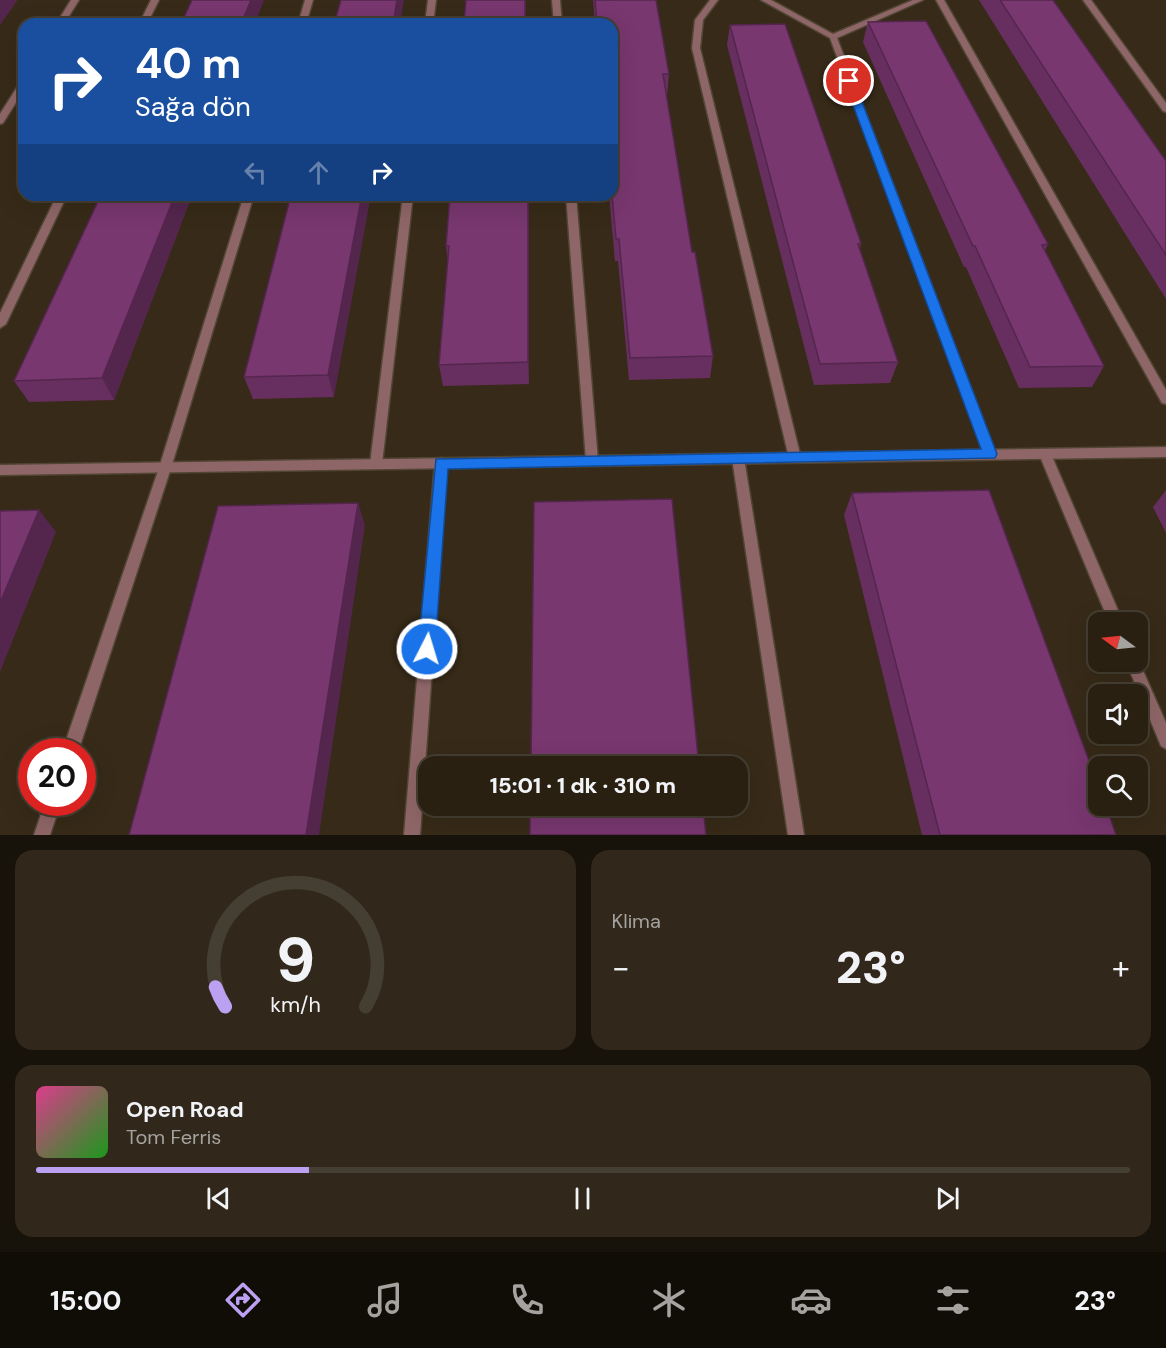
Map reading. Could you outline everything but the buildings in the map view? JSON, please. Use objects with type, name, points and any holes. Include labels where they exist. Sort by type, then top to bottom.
[{"type":"street","points":[[64,18],[75,0]]},
{"type":"street","points":[[146,18],[155,0]]},
{"type":"street","points":[[304,18],[309,0]]},
{"type":"street","points":[[430,18],[432,0]]},
{"type":"street","points":[[556,0],[558,18]]},
{"type":"street","points":[[714,0],[699,20],[696,48],[795,458]]},
{"type":"street","points":[[765,0],[833,37],[990,454]]},
{"type":"street","points":[[833,37],[919,0]]},
{"type":"street","points":[[940,0],[1166,400]]},
{"type":"street","points":[[1087,0],[1166,109]]},
{"type":"street","points":[[0,121],[18,92]]},
{"type":"street","points":[[0,324],[59,201]]},
{"type":"street","points":[[75,738],[165,468],[247,201]]},
{"type":"street","points":[[376,464],[407,201]]},
{"type":"street","points":[[571,201],[592,461]]},
{"type":"street","points":[[0,470],[1166,452]]},
{"type":"street","points":[[1045,453],[1112,612]]},
{"type":"street","points":[[738,458],[796,835]]},
{"type":"street","points":[[412,835],[441,463]]},
{"type":"street","points":[[1136,672],[1166,741]]},
{"type":"street","points":[[42,835],[48,816]]},
{"type":"route","points":[[427,649],[441,463],[990,454],[849,81]]}]
